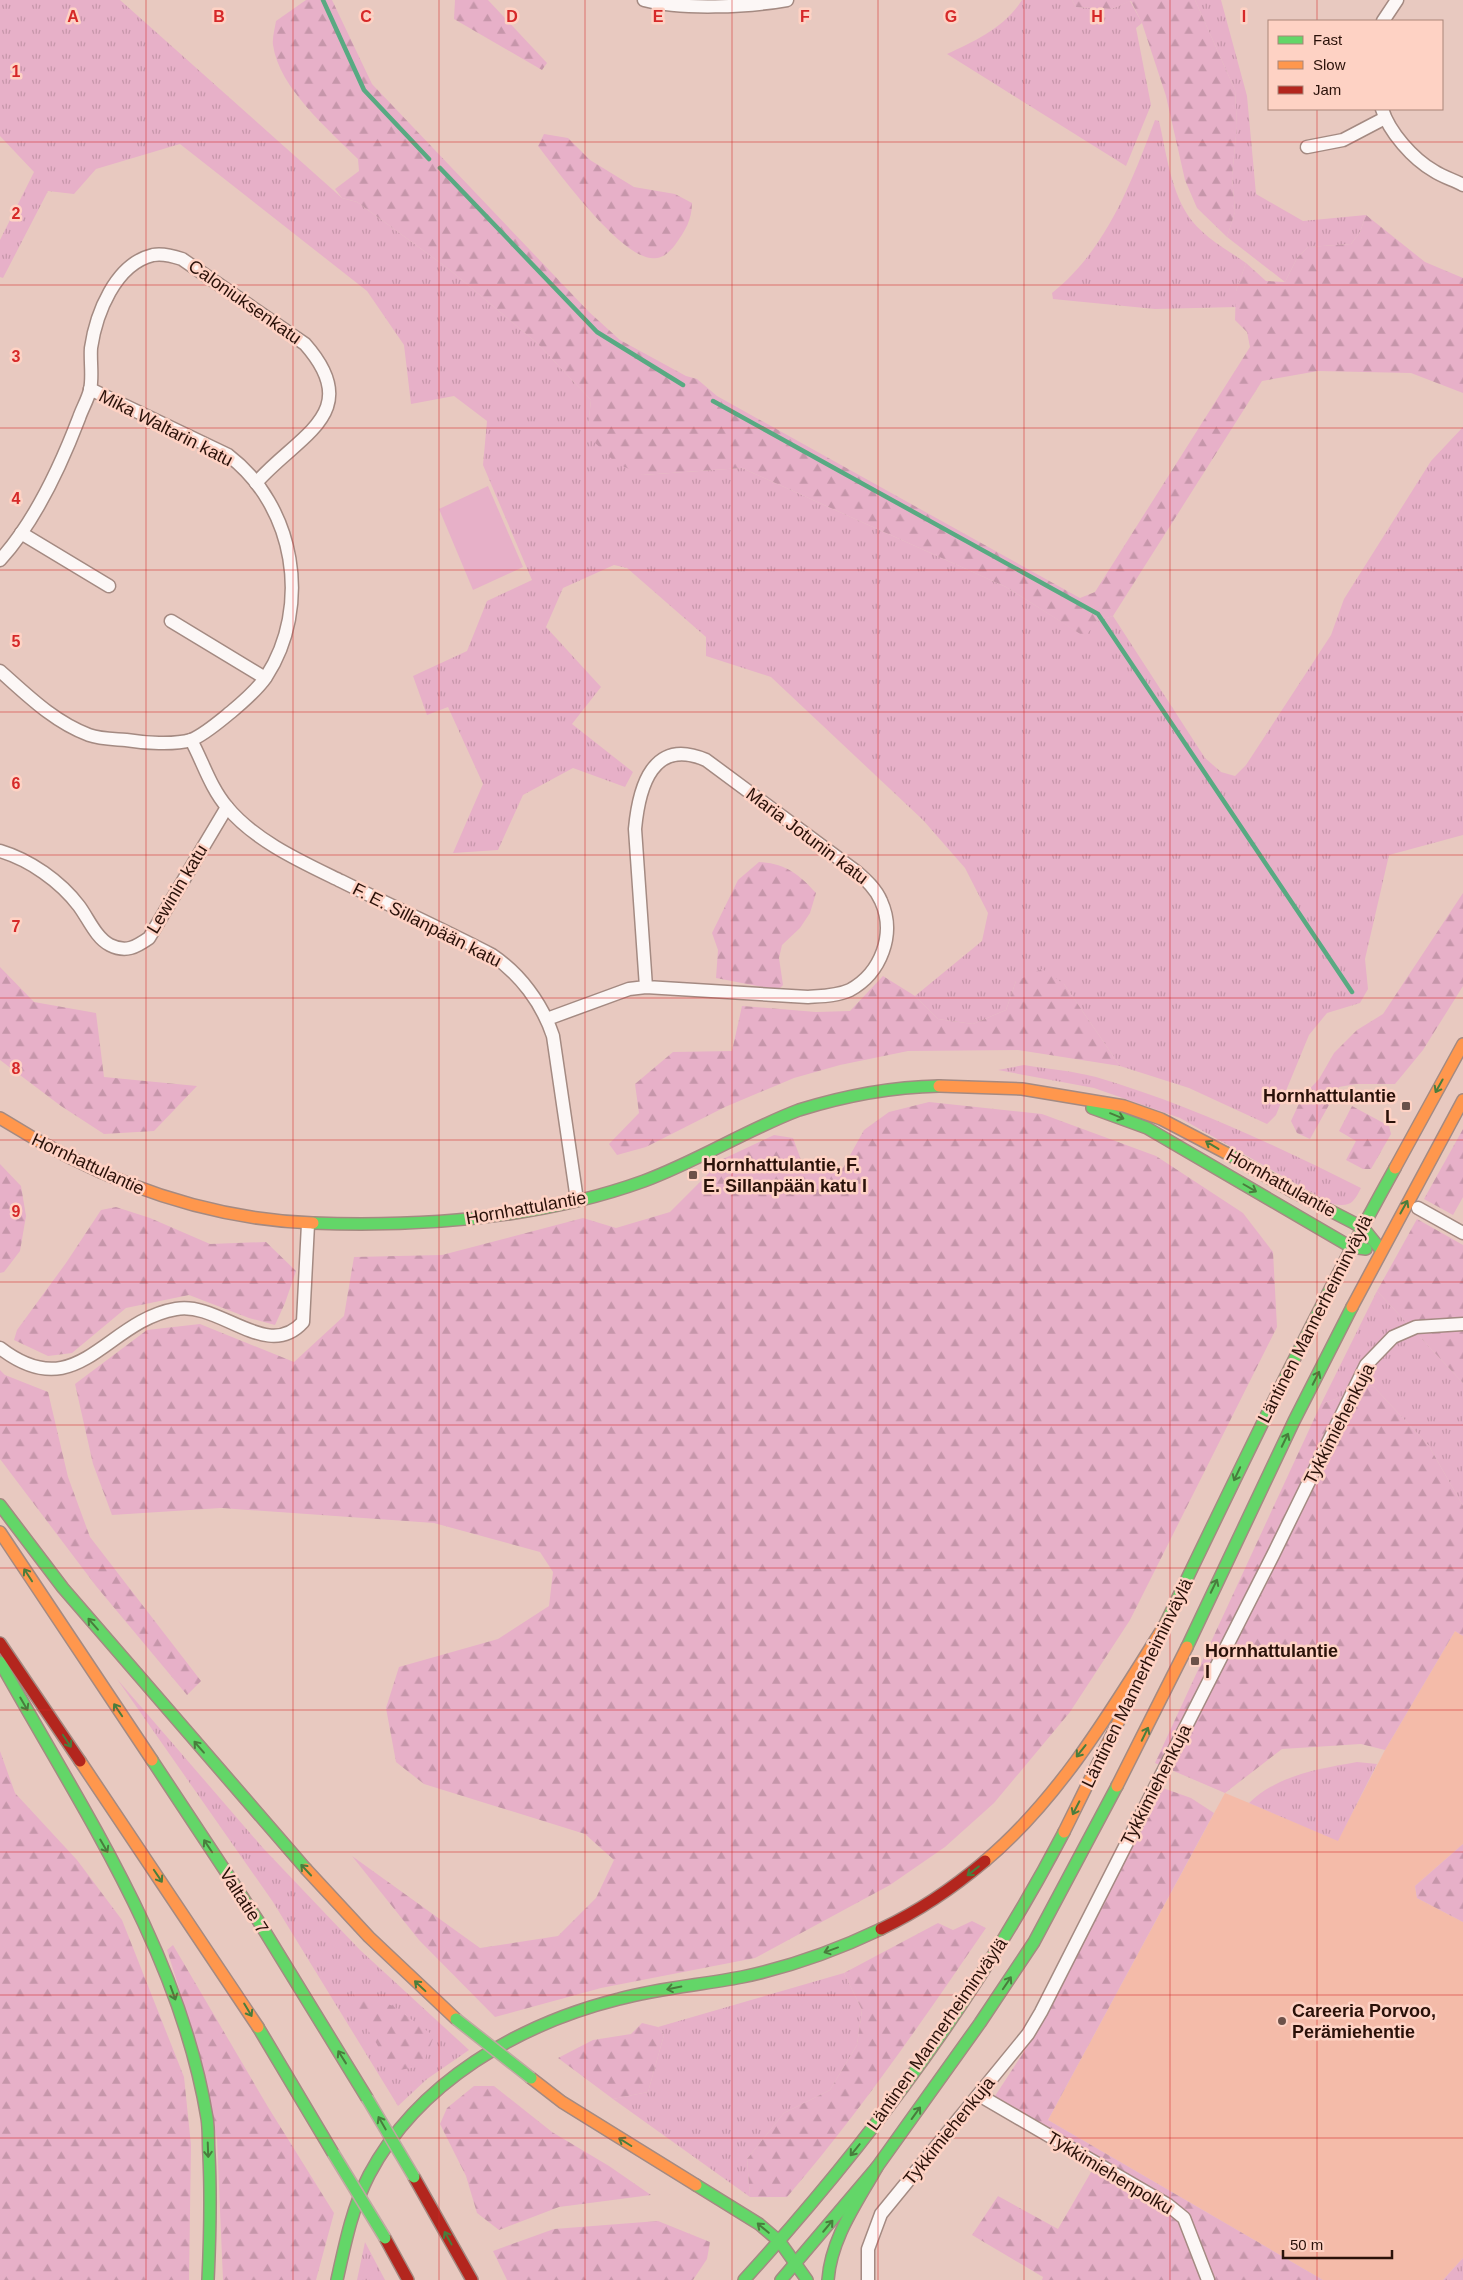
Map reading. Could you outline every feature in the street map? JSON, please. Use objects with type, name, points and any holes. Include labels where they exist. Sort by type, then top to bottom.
[{"type":"main road","name":"Läntinen Mannerheiminväylä","points":[[744,2280],[780,2242],[866,2137],[939,2037],[1001,1944],[1062,1835],[1106,1749],[1254,1439],[1351,1247],[1463,1044]]},
{"type":"main road","name":"Hornhattulantie","points":[[0,1118],[25,1134],[102,1174],[162,1197],[207,1210],[308,1224],[343,1225],[458,1220],[577,1200],[626,1187],[678,1166],[799,1110],[834,1100],[905,1088],[1015,1088],[1054,1095],[1110,1101],[1146,1112],[1200,1137],[1278,1183],[1362,1228],[1381,1250]]},
{"type":"main road","name":"Hornhattulantie","points":[[1054,1095],[1147,1128],[1351,1247],[1381,1250]]},
{"type":"main road","name":"Läntinen Mannerheiminväylä","points":[[781,2280],[877,2167],[980,2023],[1034,1942],[1145,1734],[1294,1422],[1381,1250],[1463,1100]]},
{"type":"main road","points":[[0,1505],[62,1588],[288,1850],[369,1937],[456,2019],[570,2108],[759,2224],[780,2242],[807,2280]]},
{"type":"main road","name":"Valtatie 7","points":[[0,1532],[259,1922],[367,2098],[472,2280]]},
{"type":"main road","points":[[337,2280],[345,2240],[357,2203],[376,2163],[402,2125],[428,2097],[461,2068],[505,2042],[554,2020],[618,1999],[781,1968],[864,1938],[920,1909],[975,1870],[1032,1813],[1104,1721],[1166,1623]]},
{"type":"main road","points":[[0,1643],[242,1999],[408,2280]]},
{"type":"main road","points":[[0,1662],[110,1856],[164,1968],[190,2041],[207,2119],[211,2210],[208,2280]]},
{"type":"main road","points":[[828,2280],[828,2270],[834,2244],[877,2167]]},
{"type":"street","points":[[644,0],[661,4],[730,6],[787,0]]},
{"type":"street","points":[[1384,20],[1397,0]]},
{"type":"street","points":[[1307,148],[1343,140],[1383,113],[1409,151],[1434,171],[1463,185]]},
{"type":"street","name":"Caloniuksenkatu","points":[[0,560],[22,533],[62,458],[90,389],[91,350],[94,332],[106,301],[125,271],[152,255],[167,254],[182,258],[305,344],[318,358],[327,377],[331,392],[327,411],[318,424],[256,483]]},
{"type":"street","name":"Mika Waltarin katu","points":[[0,671],[47,713],[90,735],[146,743],[191,740],[224,718],[265,678],[285,636],[290,613],[292,571],[284,533],[271,506],[256,483],[244,468],[228,455],[90,389]]},
{"type":"street","points":[[22,533],[109,586]]},
{"type":"street","points":[[171,620],[265,678]]},
{"type":"street","name":"F. E. Sillanpään katu","points":[[191,740],[210,782],[227,807],[271,843],[311,866],[492,955],[516,975],[547,1019],[552,1036],[577,1200]]},
{"type":"street","name":"Maria Jotunin katu","points":[[547,1019],[629,989],[646,987],[808,997],[834,995],[862,982],[881,957],[888,928],[886,912],[872,886],[857,872],[706,760],[680,753],[668,755],[657,763],[643,786],[636,822],[646,987]]},
{"type":"street","name":"Lewinin katu","points":[[0,851],[26,861],[55,882],[73,900],[100,937],[109,945],[121,949],[133,948],[150,938],[227,807]]},
{"type":"street","points":[[1418,1208],[1463,1234]]},
{"type":"street","points":[[0,1348],[18,1360],[61,1370],[79,1364],[143,1320],[178,1309],[198,1309],[253,1332],[273,1337],[294,1332],[303,1322],[308,1224]]},
{"type":"street","name":"Tykkimiehenkuja","points":[[868,2280],[868,2249],[882,2214],[1028,2034],[1042,2012],[1273,1555],[1366,1365],[1393,1337],[1416,1327],[1463,1324]]},
{"type":"street","name":"Tykkimiehenpolku","points":[[979,2095],[1168,2205],[1184,2218],[1208,2280]]},
{"type":"shaded area","name":"Careeria Porvoo, Perämiehentie","points":[[1455,1631],[1463,1636],[1463,1844],[1415,1886],[1417,1898],[1463,1922],[1463,2258],[1443,2280],[1323,2280],[1048,2120],[1225,1793],[1338,1840],[1385,1750]]},
{"type":"green space","points":[[0,0],[120,0],[342,198],[357,202],[450,270],[537,343],[591,400],[588,427],[642,475],[742,468],[1006,587],[1084,636],[1097,621],[1113,616],[1205,758],[1221,772],[1235,776],[1246,765],[1331,635],[1344,599],[1431,461],[1463,427],[1463,835],[1389,855],[1365,959],[1368,989],[1360,1003],[1327,1013],[1309,1035],[1276,1115],[1267,1124],[1189,1088],[1120,1066],[1064,984],[1016,981],[1006,1010],[973,1024],[938,1019],[915,996],[982,941],[988,913],[965,868],[923,820],[771,677],[706,656],[706,637],[627,568],[614,565],[563,588],[546,627],[601,687],[572,724],[633,772],[625,787],[573,768],[523,795],[498,850],[453,853],[483,784],[448,707],[427,715],[413,676],[467,651],[487,601],[532,580],[483,465],[487,421],[454,396],[411,404],[404,345],[367,291],[180,144],[96,169],[74,194],[48,191],[3,278],[0,277],[0,240],[34,172],[0,136]]},
{"type":"green space","points":[[306,0],[332,0],[372,84],[589,312],[620,340],[686,376],[697,379],[717,396],[1080,598],[1095,592],[1250,347],[1247,332],[1235,320],[1236,291],[1246,263],[1266,281],[1285,282],[1297,258],[1308,247],[1351,244],[1360,232],[1366,215],[1425,262],[1463,278],[1463,393],[1411,373],[1318,371],[1262,381],[1113,616],[1097,621],[1085,637],[1006,587],[742,468],[642,475],[616,463],[591,439],[588,427],[591,400],[537,343],[450,270],[357,202],[342,198],[335,189],[359,171],[358,159],[320,122],[295,92],[277,61],[273,45],[276,21]]},
{"type":"green space","points":[[455,0],[488,0],[547,63],[542,70],[454,19]]},
{"type":"green space","points":[[1022,0],[1072,0],[1076,7],[1111,9],[1130,1],[1142,23],[1136,28],[1151,105],[1126,166],[947,54],[969,44],[998,26],[1015,10]]},
{"type":"green space","points":[[1072,0],[1195,0],[1235,90],[1237,126],[1232,176],[1235,212],[1227,237],[1197,208],[1185,180],[1166,96],[1142,23],[1131,1],[1111,9],[1076,7]]},
{"type":"green space","points":[[1195,0],[1221,0],[1247,96],[1256,194],[1303,221],[1366,215],[1360,232],[1351,244],[1308,247],[1297,258],[1285,282],[1227,237],[1235,212],[1232,176],[1237,126],[1235,90]]},
{"type":"green space","points":[[1155,120],[1159,121],[1176,192],[1192,222],[1206,235],[1246,263],[1236,291],[1237,307],[1155,309],[1053,299],[1052,293],[1088,257],[1115,214],[1126,192]]},
{"type":"green space","points":[[544,134],[568,138],[590,160],[634,187],[675,194],[692,203],[691,215],[687,225],[672,249],[665,255],[657,258],[643,256],[628,247],[610,232],[576,194],[538,146]]},
{"type":"green space","points":[[488,486],[523,567],[473,590],[439,509]]},
{"type":"green space","points":[[759,862],[784,867],[804,880],[816,893],[810,913],[800,928],[782,945],[779,958],[783,985],[778,990],[716,978],[718,950],[712,933],[738,880]]},
{"type":"green space","points":[[1463,893],[1463,986],[1423,1050],[1395,1084],[1356,1084],[1339,1087],[1310,1139],[1297,1133],[1291,1121],[1302,1097],[1319,1079],[1334,1053],[1357,1030],[1383,1014]]},
{"type":"green space","points":[[0,967],[34,1002],[96,1013],[104,1077],[197,1086],[154,1131],[104,1134],[61,1106],[0,1060]]},
{"type":"green space","points":[[1042,969],[1064,984],[1120,1066],[1018,1050],[908,1051],[840,1065],[794,1078],[725,1107],[646,1147],[617,1155],[609,1144],[639,1113],[635,1084],[673,1052],[732,1051],[742,1006],[816,1012],[850,1011],[883,976],[915,996],[938,1019],[973,1024],[1006,1010],[1016,981]]},
{"type":"green space","points":[[1024,1065],[1096,1077],[1164,1100],[1231,1126],[1361,1188],[1356,1198],[1350,1203],[1343,1205],[1332,1204],[1180,1118],[1094,1088],[998,1070]]},
{"type":"green space","points":[[929,1102],[1042,1114],[1156,1156],[1243,1213],[1273,1252],[1277,1327],[1130,1620],[1070,1712],[994,1803],[945,1847],[890,1885],[755,1958],[601,1988],[495,2017],[419,1940],[352,1856],[480,1948],[558,1936],[596,1898],[614,1860],[585,1834],[424,1784],[396,1762],[386,1708],[399,1667],[498,1639],[549,1606],[553,1572],[540,1552],[434,1523],[221,1508],[112,1515],[93,1464],[75,1384],[147,1330],[200,1324],[294,1362],[344,1316],[354,1257],[442,1255],[583,1218],[616,1228],[670,1212],[723,1159],[774,1135],[793,1138],[805,1171],[843,1168],[864,1130],[889,1112]]},
{"type":"green space","points":[[1352,1106],[1389,1126],[1391,1134],[1371,1169],[1363,1169],[1346,1160],[1356,1141],[1339,1131]]},
{"type":"green space","points":[[1463,1129],[1463,1197],[1453,1215],[1424,1199]]},
{"type":"green space","points":[[0,1164],[21,1186],[26,1216],[20,1251],[4,1272],[0,1273]]},
{"type":"green space","points":[[116,1207],[150,1218],[210,1244],[266,1242],[296,1271],[275,1325],[249,1318],[189,1295],[126,1308],[72,1353],[48,1356],[14,1340],[17,1330],[66,1263],[101,1210]]},
{"type":"green space","points":[[1417,1219],[1463,1245],[1463,1383],[1377,1291]]},
{"type":"green space","points":[[1377,1291],[1463,1383],[1463,1506],[1429,1446],[1373,1386],[1321,1404]]},
{"type":"green space","points":[[0,1370],[5,1375],[48,1392],[68,1477],[90,1537],[201,1681],[187,1695],[96,1586],[0,1459]]},
{"type":"green space","points":[[1373,1386],[1429,1446],[1463,1506],[1463,1636],[1455,1631],[1385,1750],[1361,1744],[1282,1749],[1225,1793],[1155,1763],[1321,1404]]},
{"type":"green space","points":[[117,1679],[263,1848],[360,1950],[469,2050],[427,2079],[398,2106],[273,1902]]},
{"type":"green space","points":[[0,1751],[15,1793],[77,1860],[122,1920],[184,2077],[191,2145],[189,2280],[0,2280]]},
{"type":"green space","points":[[1357,1762],[1377,1764],[1338,1841],[1249,1803],[1260,1793],[1299,1775]]},
{"type":"green space","points":[[1160,1787],[1191,1798],[1214,1813],[1048,2120],[1323,2280],[1215,2280],[1188,2214],[1176,2203],[995,2096],[1040,2027]]},
{"type":"green space","points":[[1463,1844],[1463,1922],[1417,1898],[1415,1886]]},
{"type":"green space","points":[[972,1921],[986,1928],[890,2065],[814,2165],[787,2197],[750,2197],[747,2159],[784,2113],[830,2090],[857,2045],[862,2010],[844,1973],[938,1923],[953,1930]]},
{"type":"green space","points":[[173,1945],[268,2107],[334,2213],[316,2280],[223,2280],[217,2139],[178,1985],[167,1950]]},
{"type":"green space","points":[[844,1973],[862,2010],[857,2045],[830,2090],[784,2113],[747,2159],[750,2197],[613,2099],[648,2092],[664,2035],[658,2027]]},
{"type":"green space","points":[[352,1990],[393,2006],[434,2036],[422,2066],[394,2071],[366,2027]]},
{"type":"green space","points":[[642,2023],[658,2027],[664,2035],[648,2092],[613,2099],[558,2058],[593,2040],[631,2034]]},
{"type":"green space","points":[[474,2086],[494,2086],[552,2132],[609,2166],[651,2195],[559,2207],[499,2230],[477,2213],[466,2176],[440,2124],[447,2108]]},
{"type":"green space","points":[[1094,2167],[1165,2209],[1179,2220],[1202,2280],[1042,2280],[1043,2277],[972,2235],[998,2196],[1058,2229]]},
{"type":"green space","points":[[658,2221],[710,2242],[707,2259],[693,2280],[507,2280],[493,2251],[554,2229]]},
{"type":"green space","points":[[365,2242],[385,2280],[357,2280]]},
{"type":"green space","points":[[1463,2258],[1463,2280],[1443,2280]]},
{"type":"waterway","points":[[323,0],[364,90],[429,159]]},
{"type":"waterway","points":[[440,168],[597,332],[683,385]]},
{"type":"waterway","points":[[713,401],[1098,614],[1352,992]]},
{"type":"traffic: fast","points":[[313,1223],[397,1223],[481,1218],[564,1204],[644,1181],[799,1110],[833,1100],[868,1093],[903,1088],[939,1086]]},
{"type":"traffic: fast","points":[[1092,1108],[1147,1128],[1351,1247],[1366,1249]]},
{"type":"traffic: fast","points":[[1226,1153],[1290,1190],[1354,1223],[1365,1230],[1381,1250]]},
{"type":"traffic: fast","points":[[1159,1637],[1303,1342],[1395,1168]]},
{"type":"traffic: fast","points":[[1187,1647],[1294,1421],[1352,1307]]},
{"type":"traffic: fast","points":[[0,1505],[63,1588],[306,1869]]},
{"type":"traffic: fast","points":[[0,1662],[94,1826],[151,1939],[175,1997],[194,2057],[208,2123],[210,2171],[208,2280]]},
{"type":"traffic: fast","points":[[152,1760],[259,1922],[367,2098]]},
{"type":"traffic: fast","points":[[781,2280],[877,2167],[980,2023],[1034,1942],[1117,1786]]},
{"type":"traffic: fast","points":[[744,2280],[834,2176],[919,2066],[996,1952],[1064,1832]]},
{"type":"traffic: fast","points":[[337,2280],[350,2226],[358,2200],[369,2175],[390,2142],[415,2112],[443,2085],[475,2062],[509,2041],[545,2024],[582,2010],[634,1995],[742,1977],[778,1968],[830,1951],[881,1929]]},
{"type":"traffic: fast","points":[[456,2019],[531,2078]]},
{"type":"traffic: fast","points":[[258,2027],[333,2153]]},
{"type":"traffic: fast","points":[[367,2098],[414,2177]]},
{"type":"traffic: fast","points":[[333,2153],[385,2238]]},
{"type":"traffic: fast","points":[[828,2280],[834,2250],[846,2221],[877,2167]]},
{"type":"traffic: fast","points":[[696,2185],[759,2224],[780,2242],[807,2280]]},
{"type":"traffic: slow","points":[[1395,1168],[1463,1044]]},
{"type":"traffic: slow","points":[[939,1086],[1022,1089],[1124,1106],[1161,1119],[1226,1153]]},
{"type":"traffic: slow","points":[[1352,1307],[1463,1100]]},
{"type":"traffic: slow","points":[[0,1118],[36,1140],[73,1159],[149,1192],[229,1213],[271,1220],[313,1223]]},
{"type":"traffic: slow","points":[[0,1532],[152,1760]]},
{"type":"traffic: slow","points":[[985,1861],[1012,1836],[1062,1779],[1106,1718],[1166,1623]]},
{"type":"traffic: slow","points":[[1117,1786],[1187,1647]]},
{"type":"traffic: slow","points":[[1064,1832],[1140,1678]]},
{"type":"traffic: slow","points":[[80,1761],[258,2027]]},
{"type":"traffic: slow","points":[[306,1869],[369,1937],[456,2019]]},
{"type":"traffic: slow","points":[[531,2078],[562,2102],[696,2185]]},
{"type":"traffic: jam","points":[[0,1643],[80,1761]]},
{"type":"traffic: jam","points":[[881,1929],[909,1915],[961,1880],[985,1861]]},
{"type":"traffic: jam","points":[[414,2177],[472,2280]]},
{"type":"traffic: jam","points":[[385,2238],[408,2280]]},
{"type":"place","name":"Hornhattulantie L","points":[[1406,1106]]},
{"type":"place","name":"Hornhattulantie, F. E. Sillanpään katu I","points":[[693,1175]]},
{"type":"place","name":"Hornhattulantie I","points":[[1195,1661]]},
{"type":"place","name":"Careeria Porvoo, Perämiehentie","points":[[1282,2021]]}]
